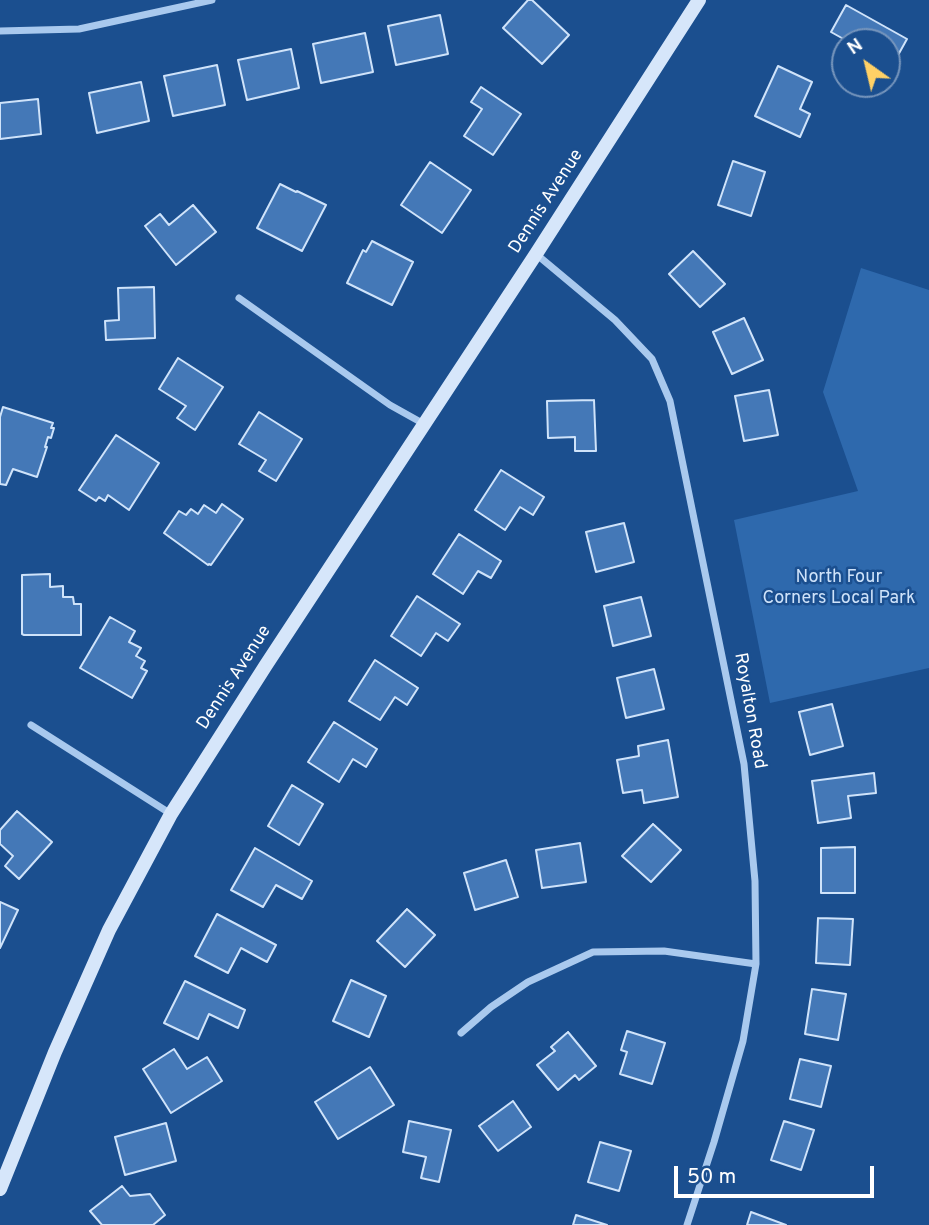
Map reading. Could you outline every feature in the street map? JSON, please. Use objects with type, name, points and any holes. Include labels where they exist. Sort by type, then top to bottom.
[{"type":"street","points":[[0,31],[79,29],[212,0]]},
{"type":"street","name":"Dennis Avenue","points":[[0,1189],[55,1052],[109,930],[171,814],[699,0]]},
{"type":"street","name":"Royalton Road","points":[[536,254],[615,320],[652,359],[670,401],[744,764],[755,881],[756,964],[743,1041],[688,1225]]},
{"type":"street","points":[[239,299],[390,405],[425,425]]},
{"type":"street","points":[[31,725],[171,814]]},
{"type":"street","points":[[461,1033],[491,1007],[528,982],[593,952],[664,951],[756,964]]},
{"type":"green space","name":"North Four Corners Local Park","points":[[861,268],[929,290],[929,668],[770,703],[734,520],[858,491],[823,392]]},
{"type":"building","points":[[528,0],[532,0],[569,35],[542,64],[503,28]]},
{"type":"building","points":[[846,5],[887,28],[833,28]]},
{"type":"building","points":[[440,15],[448,54],[396,65],[388,26]]},
{"type":"building","points":[[365,33],[373,72],[321,83],[313,44]]},
{"type":"building","points":[[901,36],[907,39],[901,50]]},
{"type":"building","points":[[291,49],[299,88],[247,100],[238,60]]},
{"type":"building","points":[[217,65],[225,105],[173,116],[164,76]]},
{"type":"building","points":[[778,66],[812,82],[800,109],[810,114],[800,137],[755,116]]},
{"type":"building","points":[[141,82],[149,121],[97,133],[89,93]]},
{"type":"building","points":[[481,87],[521,114],[493,155],[464,136],[482,109],[471,102]]},
{"type":"building","points":[[38,99],[41,134],[0,139],[0,103]]},
{"type":"building","points":[[733,161],[765,172],[751,216],[718,205]]},
{"type":"building","points":[[430,162],[471,190],[442,233],[401,205]]},
{"type":"building","points":[[280,184],[326,205],[302,251],[257,228]]},
{"type":"building","points":[[193,205],[216,232],[176,265],[145,226],[160,214],[169,225]]},
{"type":"building","points":[[372,241],[413,262],[392,305],[347,283],[363,250],[366,252]]},
{"type":"building","points":[[693,251],[725,284],[700,307],[669,274]]},
{"type":"building","points":[[154,287],[155,338],[106,340],[105,321],[119,320],[118,288]]},
{"type":"building","points":[[744,318],[763,360],[732,374],[713,332]]},
{"type":"building","points":[[178,358],[223,387],[195,430],[177,418],[186,406],[159,389]]},
{"type":"building","points":[[769,390],[778,435],[744,441],[735,396]]},
{"type":"building","points":[[594,400],[596,451],[575,451],[575,437],[548,438],[547,401]]},
{"type":"building","points":[[3,407],[53,423],[51,428],[54,428],[51,438],[48,437],[37,477],[13,469],[6,485],[0,484],[0,417]]},
{"type":"building","points":[[259,412],[302,439],[276,481],[259,471],[266,460],[239,444]]},
{"type":"building","points":[[116,435],[159,463],[129,510],[108,495],[105,501],[99,497],[96,501],[79,490]]},
{"type":"building","points":[[501,470],[544,497],[533,515],[520,507],[505,530],[475,510]]},
{"type":"building","points":[[222,504],[243,519],[211,565],[164,533],[179,511],[186,515],[191,509],[198,514],[204,505],[216,513]]},
{"type":"building","points":[[624,523],[634,562],[596,572],[586,532]]},
{"type":"building","points":[[459,534],[501,561],[491,578],[478,571],[463,594],[433,574]]},
{"type":"building","points":[[50,574],[50,587],[63,586],[63,597],[73,597],[74,604],[81,604],[81,635],[22,634],[22,575]]},
{"type":"building","points":[[417,596],[460,624],[448,641],[436,633],[421,656],[391,636]]},
{"type":"building","points":[[641,597],[651,636],[613,646],[604,606]]},
{"type":"building","points":[[110,617],[135,631],[129,642],[141,648],[136,656],[145,661],[141,668],[147,671],[132,698],[80,668]]},
{"type":"building","points":[[375,660],[418,688],[407,705],[395,697],[380,720],[349,701]]},
{"type":"building","points":[[654,669],[664,709],[626,718],[617,678]]},
{"type":"building","points":[[832,704],[843,746],[810,755],[799,712]]},
{"type":"building","points":[[334,722],[377,749],[366,767],[353,759],[339,782],[308,762]]},
{"type":"building","points":[[668,740],[678,797],[644,803],[642,790],[623,793],[617,760],[639,756],[638,746]]},
{"type":"building","points":[[874,773],[876,793],[848,796],[851,818],[818,823],[812,781]]},
{"type":"building","points":[[292,785],[323,804],[299,845],[268,826]]},
{"type":"building","points":[[17,811],[52,842],[19,879],[5,866],[13,856],[0,844],[0,830]]},
{"type":"building","points":[[653,824],[681,850],[651,882],[622,856]]},
{"type":"building","points":[[580,843],[586,882],[542,888],[536,850]]},
{"type":"building","points":[[855,847],[855,893],[821,893],[821,848]]},
{"type":"building","points":[[255,848],[312,881],[302,899],[276,885],[263,907],[231,890]]},
{"type":"building","points":[[506,860],[518,897],[475,910],[464,873]]},
{"type":"building","points":[[0,902],[18,910],[0,948]]},
{"type":"building","points":[[407,909],[435,935],[405,967],[377,941]]},
{"type":"building","points":[[217,914],[276,945],[267,962],[241,948],[228,973],[195,956]]},
{"type":"building","points":[[818,918],[853,919],[850,965],[816,963]]},
{"type":"building","points":[[351,980],[386,996],[369,1037],[333,1021]]},
{"type":"building","points":[[185,981],[245,1010],[238,1028],[209,1014],[198,1039],[164,1023]]},
{"type":"building","points":[[812,989],[846,994],[838,1040],[805,1034]]},
{"type":"building","points":[[627,1031],[665,1043],[652,1084],[620,1074],[627,1052],[621,1050]]},
{"type":"building","points":[[568,1032],[596,1066],[579,1080],[575,1075],[558,1090],[537,1065],[555,1051],[551,1047]]},
{"type":"building","points":[[174,1049],[187,1069],[207,1057],[222,1081],[171,1113],[143,1069]]},
{"type":"building","points":[[800,1059],[831,1066],[821,1107],[790,1099]]},
{"type":"building","points":[[370,1067],[394,1105],[338,1139],[315,1102]]},
{"type":"building","points":[[513,1101],[531,1127],[498,1151],[479,1126]]},
{"type":"building","points":[[409,1121],[451,1130],[439,1182],[421,1178],[426,1157],[403,1152]]},
{"type":"building","points":[[784,1121],[814,1130],[801,1170],[771,1160]]},
{"type":"building","points":[[166,1123],[176,1161],[125,1175],[115,1137]]},
{"type":"building","points":[[600,1142],[631,1151],[619,1191],[588,1182]]},
{"type":"building","points":[[122,1186],[130,1196],[150,1194],[165,1215],[153,1225],[102,1225],[90,1211]]},
{"type":"building","points":[[751,1212],[786,1225],[747,1225]]},
{"type":"building","points":[[576,1215],[607,1225],[573,1225]]}]
